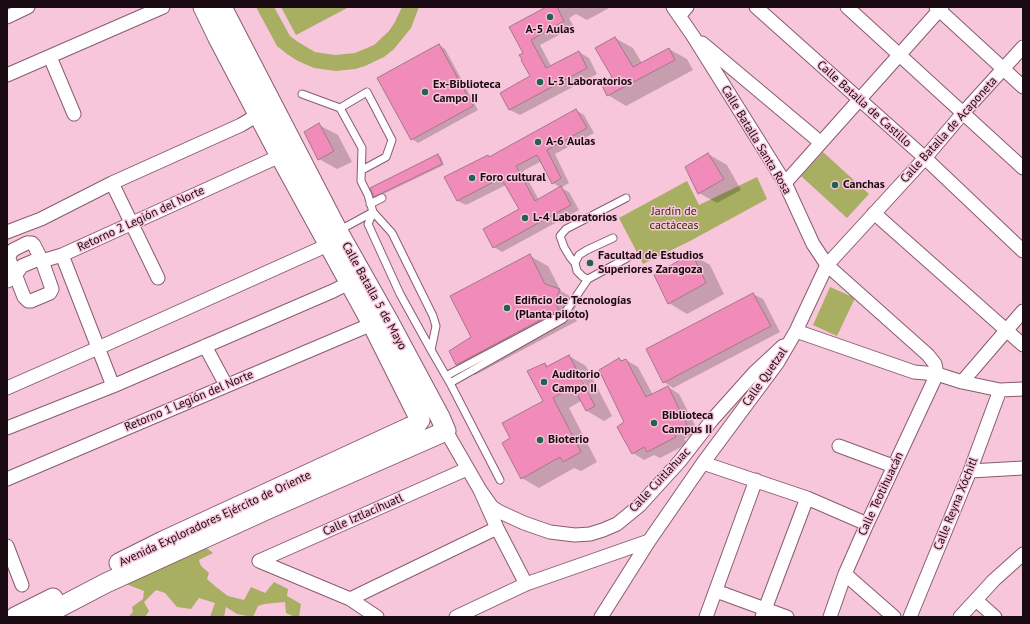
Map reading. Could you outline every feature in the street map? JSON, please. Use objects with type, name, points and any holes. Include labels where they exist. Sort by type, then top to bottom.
[{"type":"street","points":[[7,17],[28,7]]},
{"type":"street","points":[[7,75],[163,7]]},
{"type":"street","name":"Calle Batalla 5 de Mayo","points":[[203,7],[226,34],[335,237],[348,283],[372,324],[420,418],[417,424]]},
{"type":"street","name":"Calle Batalla 5 de Mayo","points":[[222,7],[226,34]]},
{"type":"street","name":"Calle Batalla de Castillo","points":[[756,7],[925,158],[1023,251]]},
{"type":"street","points":[[847,7],[1023,168]]},
{"type":"street","points":[[785,183],[820,142],[860,100],[939,8],[1023,87]]},
{"type":"street","name":"Calle Batalla Santa Rosa","points":[[680,10],[693,36],[785,183],[813,244],[827,265],[928,355],[935,364],[937,374]]},
{"type":"street","points":[[693,36],[820,142]]},
{"type":"street","name":"Calle Batalla de Acaponeta","points":[[793,336],[827,265],[925,158],[963,113],[1023,47]]},
{"type":"street","points":[[50,56],[74,114]]},
{"type":"street","points":[[7,232],[41,219],[112,182],[241,125],[266,111]]},
{"type":"street","name":"Calle Batalla 5 de Mayo","points":[[266,111],[280,156],[335,237],[396,334],[446,431],[480,490],[497,528],[526,584]]},
{"type":"street","name":"Retorno 2 Legión del Norte","points":[[11,279],[22,266],[36,260],[42,261],[62,255],[280,156]]},
{"type":"street","points":[[112,182],[158,278]]},
{"type":"street","points":[[874,213],[1023,345]]},
{"type":"street","points":[[7,388],[319,249],[335,237]]},
{"type":"street","points":[[27,243],[32,243],[42,261],[52,286],[52,291],[34,301],[28,301],[11,279],[9,256],[13,250],[27,243]]},
{"type":"street","points":[[62,255],[113,386]]},
{"type":"street","points":[[7,428],[113,386],[333,291],[348,283]]},
{"type":"street","points":[[962,382],[1023,311]]},
{"type":"street","name":"Retorno 1 Legión del Norte","points":[[7,478],[372,324]]},
{"type":"street","points":[[793,336],[914,372],[937,374],[962,382],[1000,390],[1023,389]]},
{"type":"street","name":"Calle Quetzal","points":[[601,617],[649,541],[703,463],[778,362],[793,336]]},
{"type":"street","name":"Calle Cuitlahuac","points":[[480,490],[492,507],[500,512],[524,523],[550,532],[575,535],[590,534],[618,524],[639,506],[659,485],[712,420],[754,373],[793,336]]},
{"type":"street","points":[[205,346],[226,385]]},
{"type":"street","name":"Calle Teotihuacán","points":[[830,617],[845,574],[867,524],[937,374]]},
{"type":"street","name":"Calle Reyna Xóchitl","points":[[910,617],[970,472],[1000,390]]},
{"type":"street","name":"Avenida Exploradores Ejército de Oriente","points":[[41,617],[163,541],[336,463],[417,424]]},
{"type":"street","name":"Avenida Exploradores Ejército de Oriente","points":[[15,617],[103,578],[266,510],[446,431]]},
{"type":"street","points":[[839,446],[893,466]]},
{"type":"street","points":[[703,463],[806,498],[867,524]]},
{"type":"street","points":[[970,472],[1023,468]]},
{"type":"street","name":"Calle Iztlacihuatl","points":[[350,599],[259,561],[467,469]]},
{"type":"street","points":[[706,617],[756,480]]},
{"type":"street","points":[[764,613],[806,498]]},
{"type":"street","points":[[350,599],[497,528]]},
{"type":"street","points":[[456,617],[526,584],[649,541]]},
{"type":"street","points":[[7,546],[22,585]]},
{"type":"street","points":[[960,617],[994,580],[1023,554]]},
{"type":"street","points":[[845,574],[894,617]]},
{"type":"street","points":[[716,591],[764,613],[787,617]]},
{"type":"street","points":[[350,599],[377,617]]},
{"type":"street","points":[[976,600],[995,617]]},
{"type":"lane","points":[[340,108],[367,92],[392,140],[386,157],[362,170]]},
{"type":"lane","points":[[302,94],[340,108],[362,148],[361,181],[373,212],[392,233],[433,316],[436,326],[432,350]]},
{"type":"lane","points":[[370,204],[382,198]]},
{"type":"lane","points":[[588,279],[583,277],[577,271],[575,263],[564,247],[560,236],[566,229],[626,198]]},
{"type":"lane","points":[[335,237],[373,212]]},
{"type":"lane","points":[[373,212],[368,224],[400,294],[450,383],[500,480]]},
{"type":"lane","points":[[575,263],[579,255],[613,238]]},
{"type":"lane","points":[[450,383],[563,319],[562,317],[588,279],[627,258]]},
{"type":"lane","points":[[446,376],[560,315],[562,317]]},
{"type":"green space","points":[[256,7],[274,7],[290,36],[315,52],[335,55],[355,53],[374,45],[389,31],[402,7],[419,7],[411,28],[394,49],[384,57],[355,69],[336,71],[314,68],[298,61],[277,46]]},
{"type":"green space","points":[[281,7],[349,7],[296,35]]},
{"type":"green space","name":"Canchas","points":[[823,152],[869,194],[847,218],[801,176]]},
{"type":"green space","name":"Jardín de cactáceas","points":[[757,177],[767,199],[690,241],[643,264],[619,218],[687,181],[699,205]]},
{"type":"green space","points":[[830,287],[855,298],[837,336],[813,325]]},
{"type":"green space","points":[[203,545],[213,553],[199,560],[201,566],[209,573],[207,579],[228,596],[244,600],[251,587],[265,593],[274,582],[288,589],[287,596],[301,604],[299,617],[286,613],[285,602],[258,606],[253,617],[237,614],[226,607],[224,617],[210,617],[215,603],[199,598],[191,609],[177,607],[165,593],[156,590],[144,602],[149,611],[145,617],[128,617],[133,612],[132,607],[143,599],[144,591],[126,584]]},
{"type":"building","points":[[546,7],[557,7],[564,21],[531,40],[546,68],[579,51],[587,68],[509,110],[500,93],[530,76],[519,55],[523,53],[509,27]]},
{"type":"building","points":[[615,37],[633,67],[669,48],[675,60],[607,96],[601,83],[612,77],[595,48]]},
{"type":"building","name":"Ex-Biblioteca Campo II","points":[[439,44],[473,106],[411,140],[377,78]]},
{"type":"building","points":[[576,109],[587,128],[547,150],[561,178],[552,184],[537,155],[516,166],[535,201],[561,186],[571,205],[493,248],[483,229],[519,209],[501,178],[457,201],[444,177],[488,155],[489,157]]},
{"type":"building","points":[[319,123],[334,151],[318,160],[304,132]]},
{"type":"building","points":[[708,153],[724,179],[698,194],[685,167]]},
{"type":"building","points":[[438,154],[442,164],[374,197],[370,188]]},
{"type":"building","points":[[692,253],[706,283],[668,304],[654,275]]},
{"type":"building","name":"Edificio de Tecnologías (Planta piloto)","points":[[530,254],[545,284],[560,289],[555,303],[559,310],[456,365],[449,351],[471,337],[450,296]]},
{"type":"building","points":[[753,293],[771,326],[663,383],[646,349]]},
{"type":"building","name":"Bioterio","points":[[569,355],[595,406],[586,411],[573,386],[553,398],[581,452],[563,462],[560,457],[521,479],[502,443],[510,438],[502,423],[543,401],[527,371],[545,363],[546,367]]},
{"type":"building","name":"Biblioteca Campus II","points":[[619,358],[621,361],[626,359],[646,397],[668,386],[687,425],[673,432],[676,437],[647,452],[644,447],[632,454],[617,427],[624,422],[599,370]]},
{"type":"place","name":"A-5 Aulas","points":[[550,17]]},
{"type":"place","name":"L-3 Laboratorios","points":[[540,82]]},
{"type":"place","name":"Ex-Biblioteca Campo II","points":[[425,92]]},
{"type":"place","name":"A-6 Aulas","points":[[538,142]]},
{"type":"place","name":"Foro cultural","points":[[472,178]]},
{"type":"place","name":"Canchas","points":[[835,185]]},
{"type":"place","name":"L-4 Laboratorios","points":[[525,218]]},
{"type":"place","name":"Facultad de Estudios Superiores Zaragoza","points":[[590,263]]},
{"type":"place","name":"Edificio de Tecnologías (Planta piloto)","points":[[507,308]]},
{"type":"place","name":"Auditorio Campo II","points":[[544,382]]},
{"type":"place","name":"Biblioteca Campus II","points":[[654,423]]},
{"type":"place","name":"Bioterio","points":[[540,440]]}]
